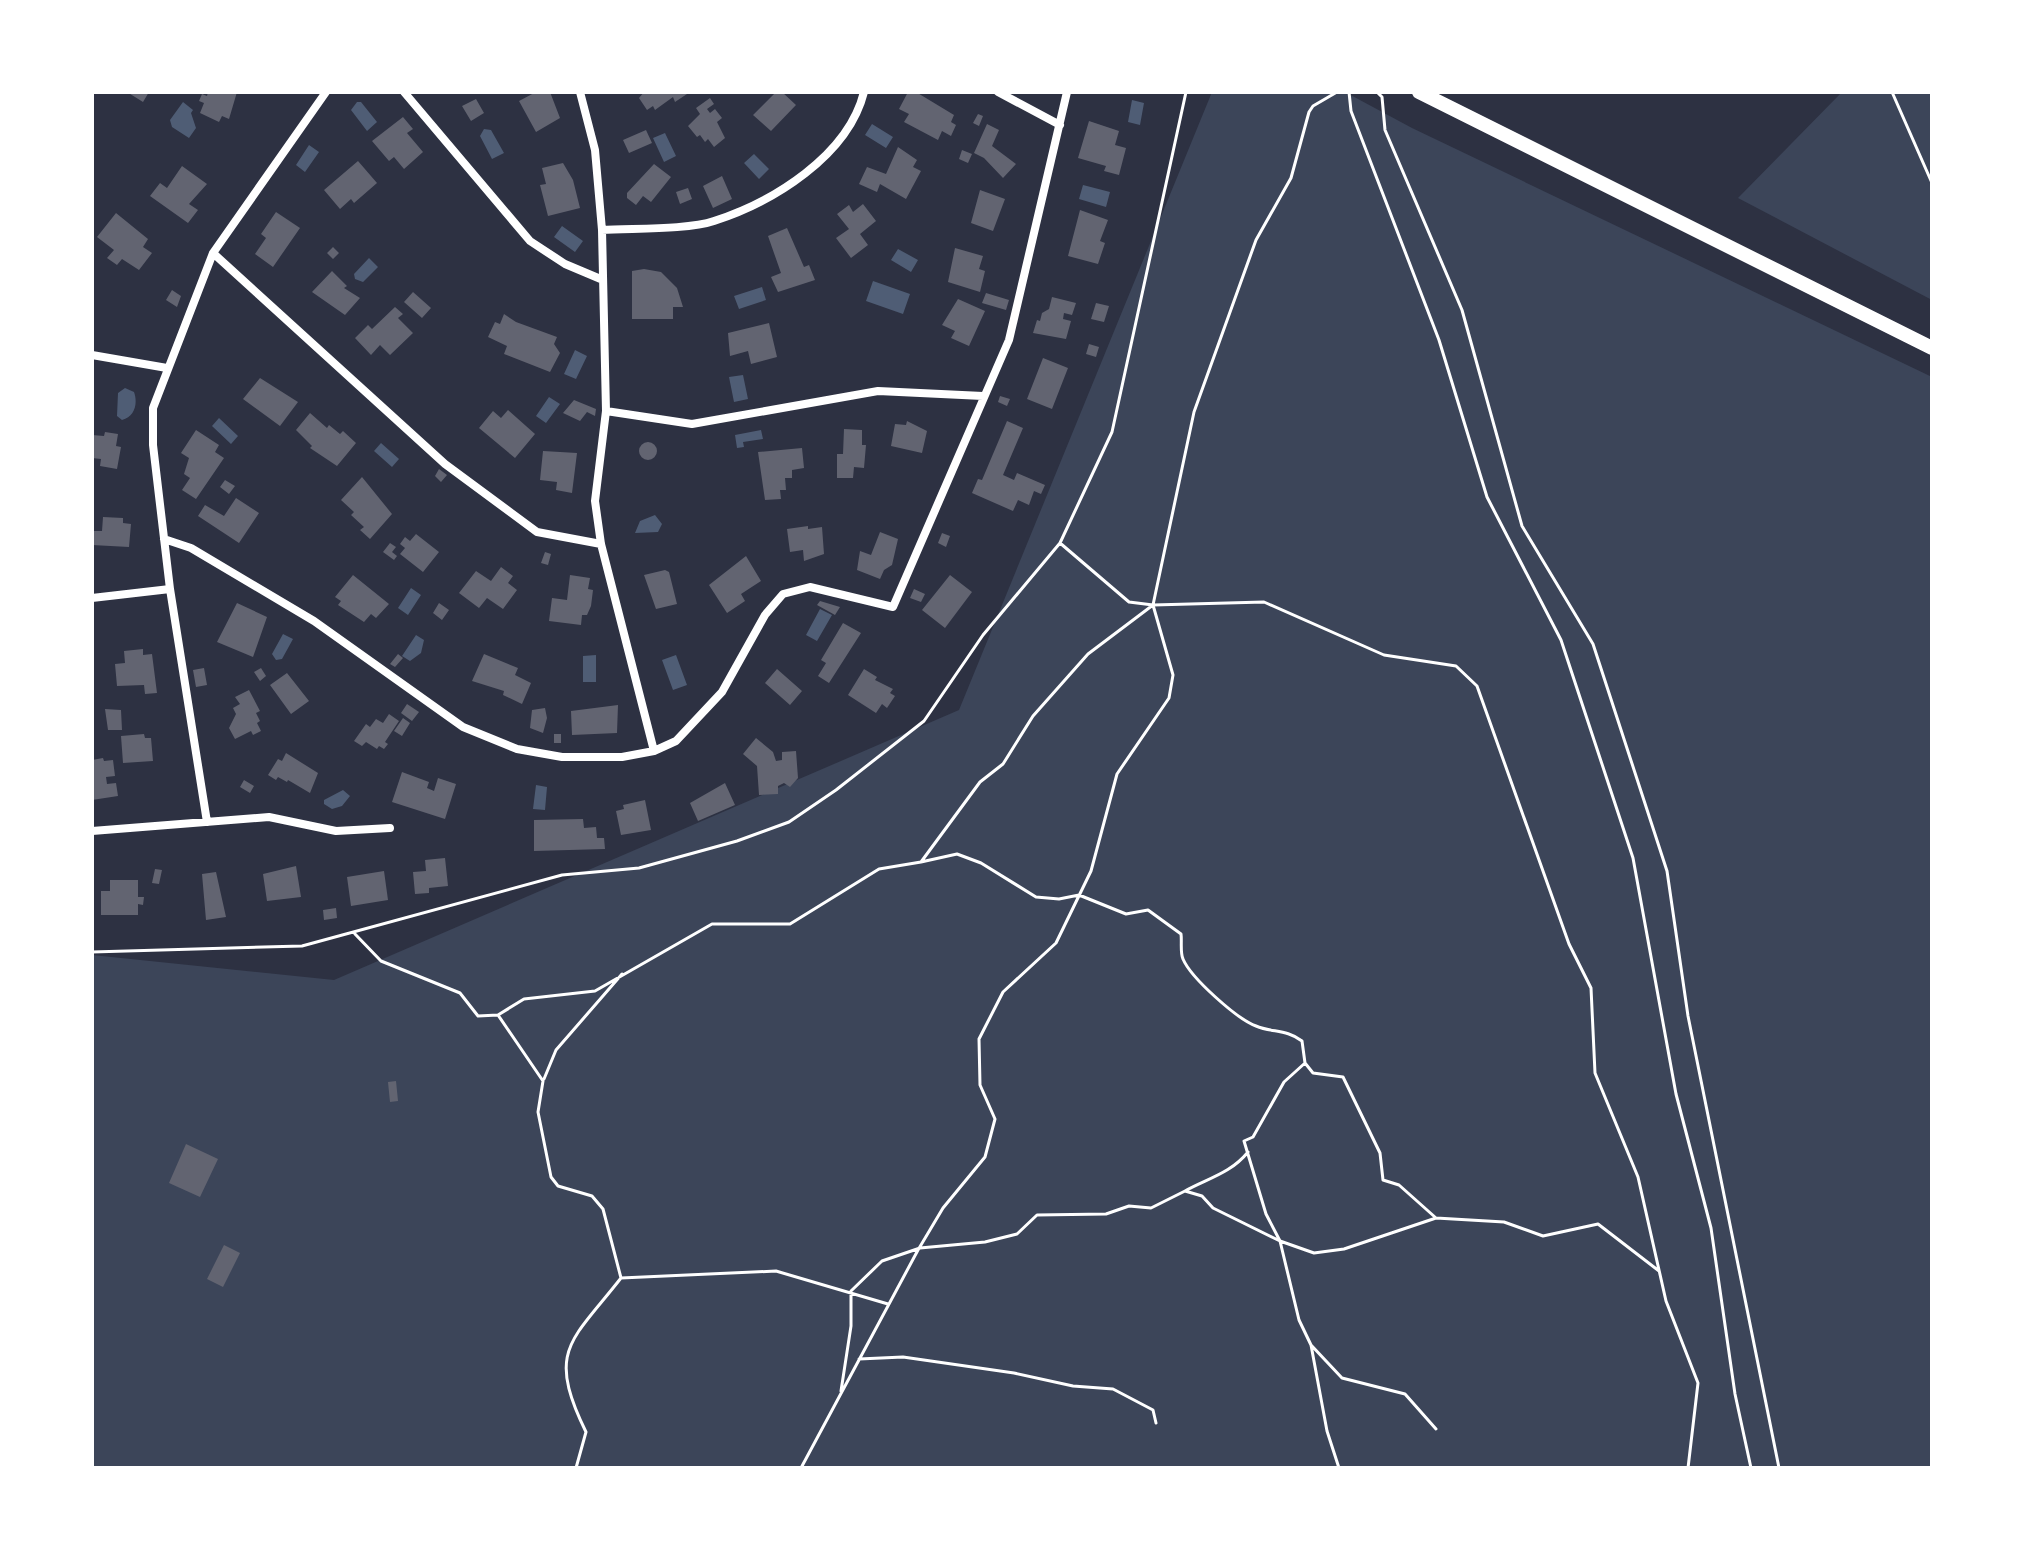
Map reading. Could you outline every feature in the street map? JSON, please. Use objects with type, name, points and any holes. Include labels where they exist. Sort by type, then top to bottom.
[{"type":"highway","points":[[1419,92],[1932,348]]},
{"type":"street","points":[[207,822],[170,589],[153,445],[153,408],[213,253],[326,92]]},
{"type":"street","points":[[404,92],[530,241],[565,264],[603,280]]},
{"type":"street","points":[[580,92],[595,150],[602,230],[606,411],[595,501],[601,544],[654,751]]},
{"type":"street","points":[[602,230],[712,222],[781,190],[844,138],[864,92]]},
{"type":"street","points":[[998,92],[1060,125]]},
{"type":"street","points":[[164,539],[191,548],[314,621],[463,727],[517,749],[562,757],[622,757],[654,751],[676,741],[722,692],[765,615],[783,594],[810,587],[893,607],[1009,340],[1067,92]]},
{"type":"street","points":[[213,253],[445,464],[537,532],[601,544]]},
{"type":"street","points":[[92,355],[167,368]]},
{"type":"street","points":[[606,411],[692,424],[878,391],[983,396]]},
{"type":"street","points":[[92,598],[170,589]]},
{"type":"street","points":[[92,831],[269,817],[336,831],[390,828]]},
{"type":"path","points":[[92,952],[302,946],[562,875],[639,868],[789,822],[924,721],[983,635],[1060,543],[1112,432],[1186,92]]},
{"type":"path","points":[[801,1468],[943,1208],[985,1157],[995,1119],[980,1085],[979,1039],[1003,992],[1056,943],[1091,871],[1117,774],[1169,698],[1173,675],[1153,605],[1194,412],[1256,240],[1291,178],[1309,112],[1313,106],[1337,92]]},
{"type":"path","points":[[1349,92],[1351,111],[1439,340],[1487,497],[1561,640],[1633,858],[1676,1094],[1711,1228],[1735,1394],[1751,1468]]},
{"type":"path","points":[[1377,92],[1382,97],[1385,130],[1462,310],[1522,526],[1593,644],[1667,871],[1688,1016],[1779,1468]]},
{"type":"path","points":[[1892,92],[1932,183]]},
{"type":"path","points":[[1060,543],[1129,602],[1153,605],[1264,602],[1384,655],[1456,666],[1477,686],[1569,944],[1591,988],[1595,1073],[1638,1177],[1666,1301],[1698,1383],[1688,1468]]},
{"type":"path","points":[[921,862],[980,782],[1003,764],[1033,716],[1088,654],[1153,605]]},
{"type":"path","points":[[355,934],[381,961],[460,993],[478,1016],[498,1015],[524,999],[595,991],[712,924],[790,924],[879,869],[957,854],[981,863],[1036,897],[1059,899],[1079,895],[1126,914],[1148,910],[1181,934],[1182,958],[1207,987],[1244,1021],[1259,1028],[1288,1031],[1302,1041],[1305,1063],[1313,1073],[1343,1077],[1380,1153],[1383,1180],[1399,1185],[1436,1218]]},
{"type":"path","points":[[621,1278],[603,1209],[592,1196],[558,1186],[551,1177],[542,1148],[538,1112],[543,1081],[556,1050],[625,972]]},
{"type":"path","points":[[498,1015],[543,1081]]},
{"type":"path","points":[[1305,1063],[1284,1082],[1253,1137],[1244,1141],[1266,1214],[1280,1241],[1299,1320],[1311,1345],[1327,1431],[1339,1468]]},
{"type":"path","points":[[841,1395],[851,1326],[851,1291],[882,1261],[920,1248],[985,1242],[1017,1234],[1037,1215],[1106,1214],[1129,1206],[1151,1208],[1212,1174],[1234,1168],[1248,1152]]},
{"type":"path","points":[[1185,1191],[1202,1196],[1213,1208],[1280,1241],[1314,1253],[1436,1218],[1504,1222],[1543,1236],[1598,1224],[1659,1271]]},
{"type":"path","points":[[576,1468],[586,1432],[570,1399],[564,1359],[581,1326],[621,1278],[776,1271],[888,1304]]},
{"type":"path","points":[[1311,1345],[1342,1378],[1405,1394],[1436,1429]]},
{"type":"path","points":[[859,1359],[903,1357],[1014,1373],[1073,1386],[1113,1389],[1153,1410],[1156,1423]]},
{"type":"shaded area","points":[[1212,92],[1345,92],[1412,128],[1932,377],[1932,1468],[92,1468],[92,955],[334,980],[959,710]]},
{"type":"shaded area","points":[[1842,92],[1932,92],[1932,300],[1738,198]]},
{"type":"shaded area","points":[[1132,100],[1144,103],[1140,125],[1128,122]]},
{"type":"shaded area","points":[[183,102],[193,110],[191,113],[196,128],[189,138],[172,127],[170,120]]},
{"type":"shaded area","points":[[357,102],[361,102],[377,122],[367,131],[351,110]]},
{"type":"shaded area","points":[[872,124],[893,137],[886,148],[865,135]]},
{"type":"shaded area","points":[[484,129],[491,130],[504,153],[492,159],[480,136]]},
{"type":"shaded area","points":[[665,133],[676,156],[664,162],[653,138]]},
{"type":"shaded area","points":[[309,145],[319,152],[305,172],[296,165]]},
{"type":"shaded area","points":[[754,154],[769,169],[759,179],[744,163]]},
{"type":"shaded area","points":[[1083,185],[1110,192],[1106,207],[1079,199]]},
{"type":"shaded area","points":[[562,226],[583,241],[575,252],[554,237]]},
{"type":"shaded area","points":[[898,249],[918,260],[911,272],[891,260]]},
{"type":"shaded area","points":[[369,258],[378,267],[363,282],[355,279],[354,274]]},
{"type":"shaded area","points":[[873,281],[910,294],[903,314],[866,301]]},
{"type":"shaded area","points":[[762,287],[766,300],[739,309],[734,296]]},
{"type":"shaded area","points":[[575,350],[587,356],[576,379],[564,374]]},
{"type":"shaded area","points":[[743,375],[748,399],[734,402],[729,377]]},
{"type":"shaded area","points":[[125,388],[134,392],[136,401],[133,413],[122,420],[117,416],[118,393]]},
{"type":"shaded area","points":[[549,397],[560,404],[546,423],[536,416]]},
{"type":"shaded area","points":[[219,418],[238,436],[231,444],[212,426]]},
{"type":"shaded area","points":[[761,430],[763,439],[743,442],[744,447],[737,448],[735,435]]},
{"type":"shaded area","points":[[381,443],[399,459],[392,467],[374,451]]},
{"type":"shaded area","points":[[655,515],[662,524],[658,532],[635,533],[640,521]]},
{"type":"shaded area","points":[[411,588],[421,595],[408,615],[398,608]]},
{"type":"shaded area","points":[[820,609],[832,615],[817,641],[806,635]]},
{"type":"shaded area","points":[[283,634],[293,639],[282,659],[276,660],[272,654]]},
{"type":"shaded area","points":[[416,635],[424,640],[421,653],[410,661],[402,656]]},
{"type":"shaded area","points":[[596,655],[596,682],[583,682],[583,656]]},
{"type":"shaded area","points":[[676,655],[687,685],[673,690],[662,660]]},
{"type":"shaded area","points":[[536,785],[547,787],[545,810],[533,809]]},
{"type":"shaded area","points":[[343,790],[350,796],[342,806],[332,809],[324,804],[324,800]]},
{"type":"building","points":[[127,92],[149,92],[143,102]]},
{"type":"building","points":[[208,92],[237,92],[229,119],[222,116],[219,122],[200,113],[204,103],[199,101],[202,94],[207,96]]},
{"type":"building","points":[[536,92],[550,92],[560,118],[536,132],[519,101]]},
{"type":"building","points":[[644,92],[690,92],[675,102],[673,97],[655,110],[653,106],[647,110],[639,98]]},
{"type":"building","points":[[776,92],[782,92],[796,105],[771,131],[753,115]]},
{"type":"building","points":[[908,92],[916,92],[954,115],[951,122],[956,125],[951,136],[942,131],[938,140],[904,122],[909,114],[899,109]]},
{"type":"building","points":[[710,98],[714,104],[707,109],[710,113],[715,109],[722,118],[717,122],[725,138],[714,147],[708,139],[705,142],[700,135],[697,137],[688,126],[700,114],[696,108]]},
{"type":"building","points":[[476,99],[484,113],[471,121],[462,106]]},
{"type":"building","points":[[978,114],[983,116],[979,126],[973,123]]},
{"type":"building","points":[[403,117],[413,129],[407,133],[423,152],[404,169],[394,157],[389,161],[372,141]]},
{"type":"building","points":[[1089,121],[1119,131],[1115,145],[1126,148],[1119,175],[1104,171],[1106,166],[1078,158]]},
{"type":"building","points":[[987,124],[999,130],[992,146],[1016,164],[1003,178],[984,158],[974,153]]},
{"type":"building","points":[[646,130],[652,143],[629,153],[623,140]]},
{"type":"building","points":[[898,147],[917,160],[913,167],[921,171],[906,199],[880,184],[877,192],[859,184],[867,167],[886,174]]},
{"type":"building","points":[[962,150],[972,154],[968,163],[959,159]]},
{"type":"building","points":[[358,161],[377,183],[354,203],[351,199],[340,209],[324,190]]},
{"type":"building","points":[[563,163],[573,180],[580,208],[548,216],[540,185],[546,184],[542,168]]},
{"type":"building","points":[[654,164],[671,177],[651,202],[643,196],[636,205],[627,198],[627,193]]},
{"type":"building","points":[[182,166],[207,184],[189,204],[198,210],[188,223],[150,196],[160,183],[167,188]]},
{"type":"building","points":[[722,176],[732,199],[713,208],[703,186]]},
{"type":"building","points":[[688,188],[692,199],[680,204],[676,192]]},
{"type":"building","points":[[980,190],[1005,199],[993,231],[971,223]]},
{"type":"building","points":[[863,204],[876,221],[860,234],[868,245],[851,258],[836,238],[849,229],[837,214],[849,205],[853,212]]},
{"type":"building","points":[[1080,210],[1108,220],[1100,241],[1105,243],[1098,264],[1068,256]]},
{"type":"building","points":[[276,212],[300,228],[273,267],[255,254],[266,238],[261,234]]},
{"type":"building","points":[[116,213],[148,239],[143,247],[152,253],[139,270],[122,259],[117,265],[107,258],[114,250],[97,237]]},
{"type":"building","points":[[787,228],[804,267],[809,265],[815,280],[778,292],[771,277],[781,273],[768,236]]},
{"type":"building","points":[[333,247],[339,253],[333,259],[327,253]]},
{"type":"building","points":[[955,248],[983,256],[979,269],[985,271],[980,292],[948,282]]},
{"type":"building","points":[[644,269],[661,272],[677,288],[683,307],[673,307],[673,319],[632,319],[632,271]]},
{"type":"building","points":[[332,271],[347,286],[344,288],[360,298],[345,315],[312,292]]},
{"type":"building","points":[[172,290],[181,296],[177,307],[166,300]]},
{"type":"building","points":[[413,292],[431,308],[422,318],[404,302]]},
{"type":"building","points":[[986,293],[1009,300],[1006,310],[982,303]]},
{"type":"building","points":[[1052,297],[1076,303],[1072,315],[1064,313],[1063,319],[1071,321],[1066,339],[1033,333],[1037,320],[1040,321],[1042,313],[1049,309]]},
{"type":"building","points":[[958,299],[985,311],[969,346],[951,338],[955,331],[942,325]]},
{"type":"building","points":[[1096,303],[1109,306],[1104,322],[1091,319]]},
{"type":"building","points":[[395,307],[403,314],[398,318],[413,333],[390,355],[380,345],[371,355],[355,338],[368,325],[372,329]]},
{"type":"building","points":[[504,314],[516,322],[557,337],[554,344],[560,353],[550,372],[504,354],[507,346],[488,337],[495,322],[500,324]]},
{"type":"building","points":[[769,323],[777,357],[751,364],[748,351],[730,356],[728,333]]},
{"type":"building","points":[[1089,344],[1099,347],[1096,357],[1086,354]]},
{"type":"building","points":[[1043,358],[1068,368],[1052,409],[1027,399]]},
{"type":"building","points":[[260,378],[298,402],[280,426],[243,399]]},
{"type":"building","points":[[1000,396],[1010,399],[1007,406],[998,402]]},
{"type":"building","points":[[574,400],[596,409],[595,416],[587,412],[580,421],[563,413]]},
{"type":"building","points":[[508,410],[535,434],[515,458],[479,428],[493,411],[501,418]]},
{"type":"building","points":[[310,413],[327,428],[329,425],[340,434],[343,431],[356,443],[337,466],[310,448],[312,446],[296,430]]},
{"type":"building","points":[[907,421],[927,431],[922,453],[891,446],[895,424],[906,425]]},
{"type":"building","points":[[1007,421],[1023,428],[1003,475],[1014,480],[1017,473],[1045,485],[1041,494],[1034,491],[1029,505],[1018,500],[1013,511],[972,493],[978,479],[982,480]]},
{"type":"building","points":[[844,429],[862,430],[862,445],[866,445],[864,468],[854,467],[853,478],[837,478],[837,454],[843,454]]},
{"type":"building","points":[[196,430],[219,445],[215,452],[224,458],[196,499],[182,490],[190,478],[184,474],[189,458],[181,453]]},
{"type":"building","points":[[105,432],[118,434],[116,446],[121,447],[117,469],[100,466],[101,459],[92,458],[92,435],[104,436]]},
{"type":"building","points":[[648,442],[657,451],[648,460],[639,451]]},
{"type":"building","points":[[802,448],[804,468],[792,470],[792,478],[785,478],[786,490],[780,490],[781,499],[765,500],[758,452]]},
{"type":"building","points":[[543,451],[577,453],[572,493],[556,490],[557,482],[540,480]]},
{"type":"building","points":[[439,469],[447,475],[441,482],[435,476]]},
{"type":"building","points":[[362,477],[392,514],[370,539],[360,530],[364,527],[351,515],[354,512],[341,500]]},
{"type":"building","points":[[225,480],[235,486],[229,494],[220,487]]},
{"type":"building","points":[[236,498],[259,513],[239,543],[198,516],[205,505],[224,516]]},
{"type":"building","points":[[103,517],[123,518],[123,523],[131,524],[129,547],[92,545],[93,531],[102,531]]},
{"type":"building","points":[[808,526],[808,529],[822,527],[824,554],[804,561],[803,550],[790,552],[787,529]]},
{"type":"building","points":[[880,532],[898,539],[892,565],[884,570],[880,579],[857,570],[860,551],[871,555]]},
{"type":"building","points":[[942,533],[950,536],[946,547],[938,543]]},
{"type":"building","points":[[416,534],[439,552],[423,572],[400,554],[405,548],[400,544],[405,537],[410,541]]},
{"type":"building","points":[[390,543],[396,547],[392,552],[397,556],[394,560],[383,552]]},
{"type":"building","points":[[545,552],[551,554],[548,565],[541,563]]},
{"type":"building","points":[[746,556],[761,581],[741,594],[745,601],[727,613],[709,585]]},
{"type":"building","points":[[501,567],[513,576],[508,583],[517,590],[503,609],[487,598],[479,608],[459,593],[476,571],[491,581]]},
{"type":"building","points":[[665,570],[669,572],[677,604],[656,609],[644,575]]},
{"type":"building","points":[[353,575],[389,604],[376,618],[371,614],[364,622],[338,605],[341,601],[335,597]]},
{"type":"building","points":[[570,575],[590,578],[588,589],[593,590],[591,606],[587,615],[582,615],[581,625],[549,621],[552,598],[567,600]]},
{"type":"building","points":[[950,575],[972,592],[945,628],[922,610]]},
{"type":"building","points":[[914,589],[925,594],[921,602],[910,598]]},
{"type":"building","points":[[820,601],[840,607],[835,615],[817,605]]},
{"type":"building","points":[[237,603],[267,617],[253,657],[217,642]]},
{"type":"building","points":[[439,603],[449,610],[442,620],[433,613]]},
{"type":"building","points":[[843,623],[861,633],[829,683],[818,676],[826,663],[821,660]]},
{"type":"building","points":[[143,649],[143,655],[152,654],[157,693],[145,694],[144,685],[117,686],[115,664],[125,663],[124,651]]},
{"type":"building","points":[[398,654],[403,658],[395,667],[390,664]]},
{"type":"building","points":[[484,654],[518,668],[515,675],[531,683],[522,704],[503,695],[504,691],[472,681]]},
{"type":"building","points":[[204,668],[207,685],[196,687],[193,670]]},
{"type":"building","points":[[261,668],[266,676],[260,681],[254,672]]},
{"type":"building","points":[[777,669],[802,691],[790,705],[765,683]]},
{"type":"building","points":[[864,669],[877,677],[875,680],[893,689],[890,693],[895,696],[887,708],[882,704],[876,713],[848,695]]},
{"type":"building","points":[[287,673],[309,701],[291,714],[270,685]]},
{"type":"building","points":[[249,690],[260,711],[256,713],[261,731],[253,735],[251,731],[235,739],[229,728],[236,714],[233,708],[240,704],[235,697]]},
{"type":"building","points":[[407,704],[419,712],[412,721],[401,713]]},
{"type":"building","points":[[618,705],[617,733],[572,735],[571,711]]},
{"type":"building","points":[[545,708],[547,718],[543,733],[530,728],[532,710]]},
{"type":"building","points":[[105,709],[121,710],[122,730],[108,730]]},
{"type":"building","points":[[389,714],[399,721],[385,742],[388,744],[384,749],[379,746],[377,749],[366,742],[362,746],[354,741],[366,724],[370,727],[376,719],[383,723]]},
{"type":"building","points":[[403,718],[410,723],[402,736],[394,731]]},
{"type":"building","points":[[144,734],[145,738],[151,738],[153,761],[123,763],[121,736]]},
{"type":"building","points":[[554,734],[561,734],[561,743],[554,743]]},
{"type":"building","points":[[756,738],[773,752],[776,761],[782,760],[782,752],[796,751],[798,778],[790,787],[784,783],[778,786],[778,794],[759,795],[757,766],[743,754]]},
{"type":"building","points":[[286,753],[318,773],[310,793],[288,780],[278,777],[276,780],[268,775]]},
{"type":"building","points":[[103,758],[104,761],[113,760],[115,776],[106,777],[107,784],[116,783],[118,796],[92,800],[92,760]]},
{"type":"building","points":[[402,772],[429,782],[427,788],[434,791],[438,778],[456,784],[445,819],[392,802]]},
{"type":"building","points":[[244,780],[254,786],[250,793],[240,787]]},
{"type":"building","points":[[725,783],[735,805],[698,821],[690,803]]},
{"type":"building","points":[[645,800],[651,830],[621,835],[616,811],[624,809],[623,805]]},
{"type":"building","points":[[583,819],[584,828],[596,827],[597,838],[604,838],[605,849],[534,851],[534,820]]},
{"type":"building","points":[[445,858],[448,886],[429,888],[429,893],[415,894],[413,872],[426,871],[425,860]]},
{"type":"building","points":[[296,866],[301,897],[267,901],[263,874]]},
{"type":"building","points":[[155,869],[162,870],[159,884],[152,883]]},
{"type":"building","points":[[384,871],[388,900],[351,906],[347,877]]},
{"type":"building","points":[[216,872],[226,917],[206,920],[202,874]]},
{"type":"building","points":[[110,880],[138,880],[138,897],[144,897],[143,905],[138,904],[138,915],[101,915],[101,891],[110,891]]},
{"type":"building","points":[[336,908],[337,918],[324,920],[323,910]]},
{"type":"building","points":[[396,1081],[398,1101],[390,1102],[388,1082]]},
{"type":"building","points":[[186,1144],[218,1159],[200,1197],[169,1183]]},
{"type":"building","points":[[224,1245],[240,1253],[223,1287],[207,1279]]}]
